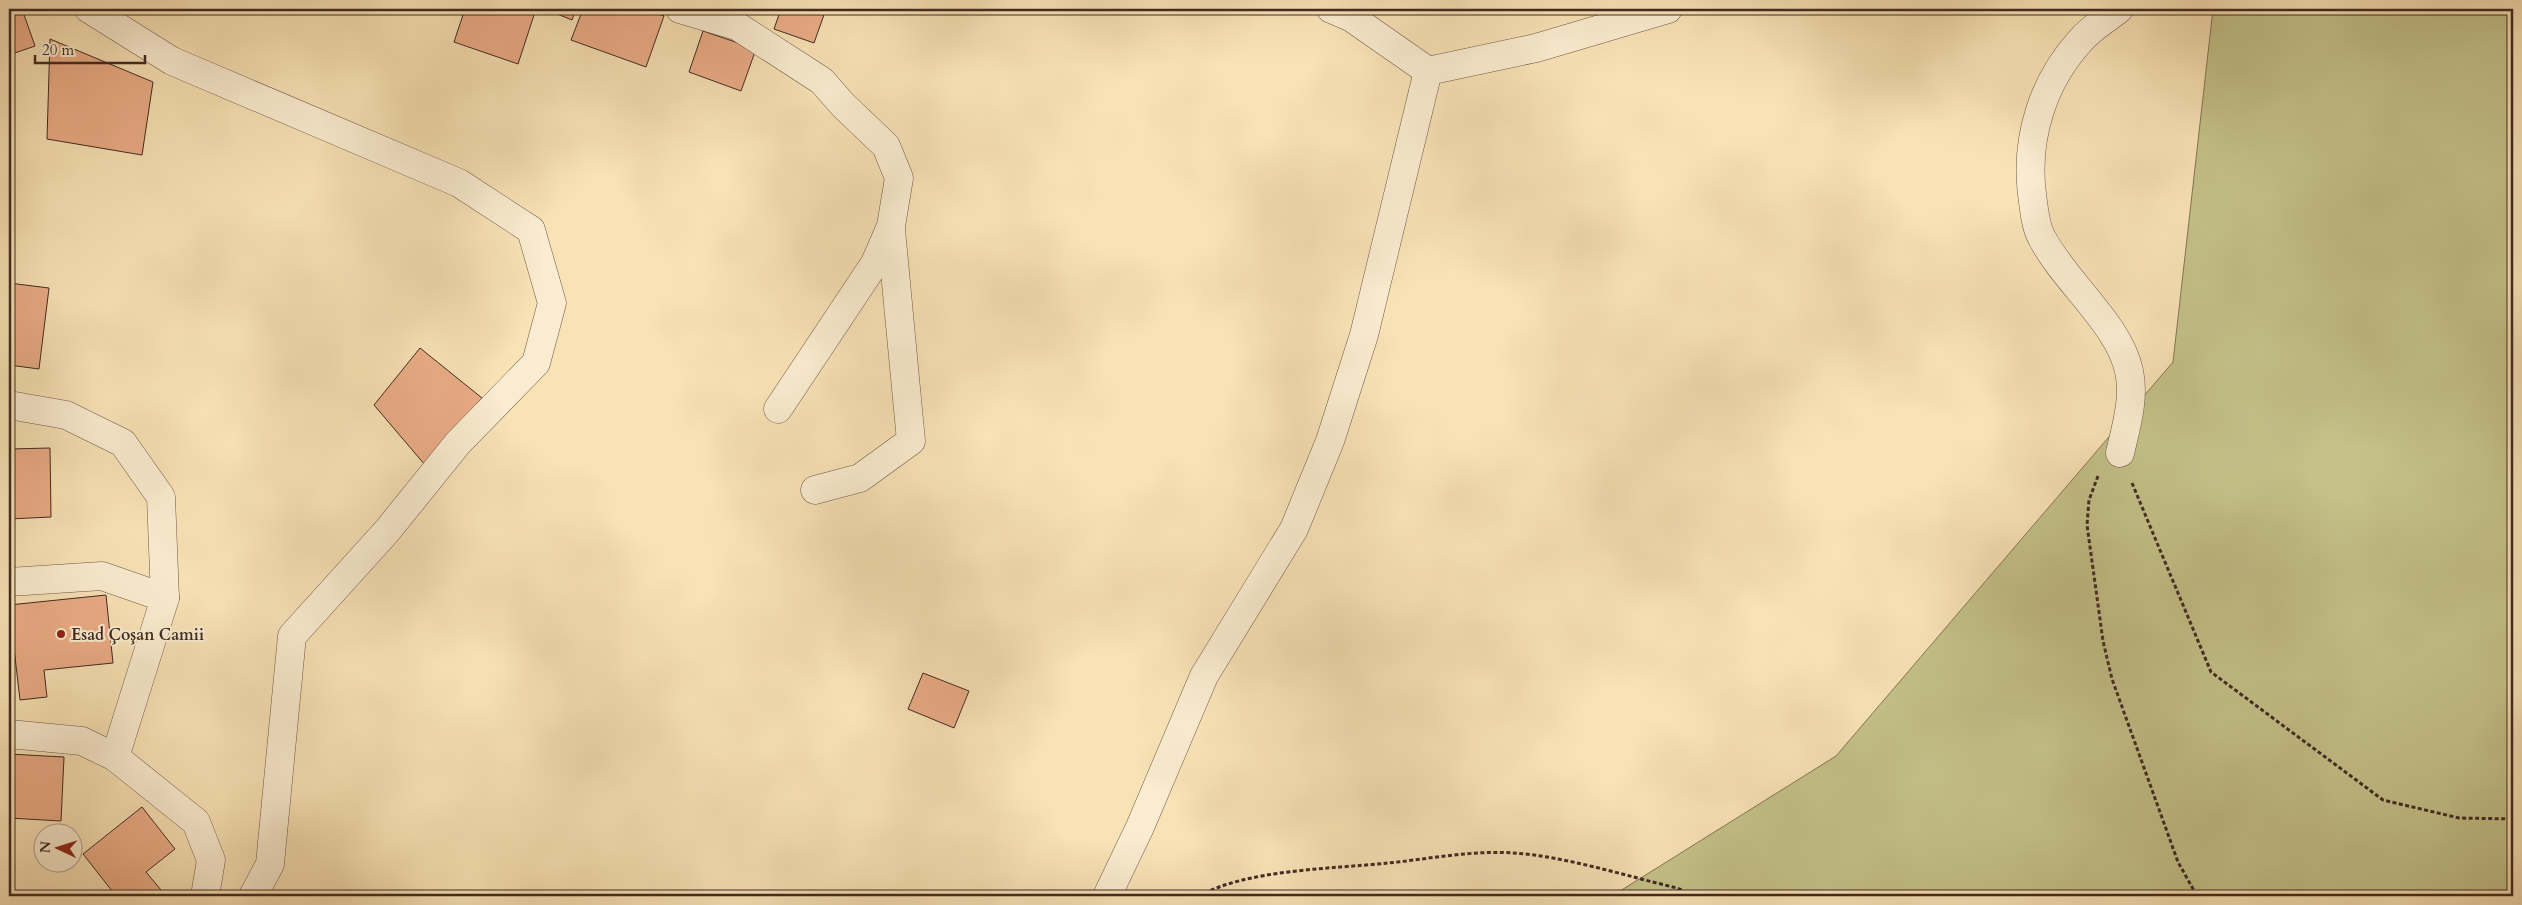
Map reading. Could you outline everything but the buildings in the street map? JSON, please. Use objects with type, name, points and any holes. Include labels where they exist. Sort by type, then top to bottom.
[{"type":"street","points":[[89,9],[172,61],[460,183],[531,230],[552,303],[536,363],[458,443],[387,532],[292,636],[270,864],[253,896]]},
{"type":"street","points":[[680,9],[737,26],[822,81],[843,105],[886,146],[900,178],[891,226],[875,263],[778,409]]},
{"type":"street","points":[[1331,9],[1352,18],[1428,71],[1536,48],[1668,9]]},
{"type":"street","points":[[2119,9],[2082,38],[2065,60],[2048,88],[2038,114],[2032,142],[2030,178],[2034,212],[2041,238],[2123,352],[2131,394],[2120,454]]},
{"type":"street","points":[[1106,896],[1140,827],[1204,676],[1294,529],[1330,441],[1364,334],[1428,71]]},
{"type":"street","points":[[815,490],[860,478],[911,441],[891,226]]},
{"type":"street","points":[[9,405],[66,415],[122,443],[161,497],[166,598],[115,757]]},
{"type":"street","points":[[9,582],[102,576],[166,598]]},
{"type":"street","points":[[9,734],[82,741],[115,757],[196,822],[211,860],[205,896]]},
{"type":"path","points":[[2197,896],[2178,862],[2112,679],[2103,641],[2087,525],[2089,500],[2097,478],[2106,463],[2120,454],[2211,672],[2383,800],[2459,818],[2513,819]]},
{"type":"path","points":[[1199,896],[1210,890],[1249,878],[1473,854],[1512,853],[1541,856],[1657,884],[1695,896]]},
{"type":"shaded area","points":[[2213,9],[2513,9],[2513,896],[1612,896],[1836,756],[2173,362]]},
{"type":"place","name":"Esad Çoşan Camii","points":[[61,634]]}]
